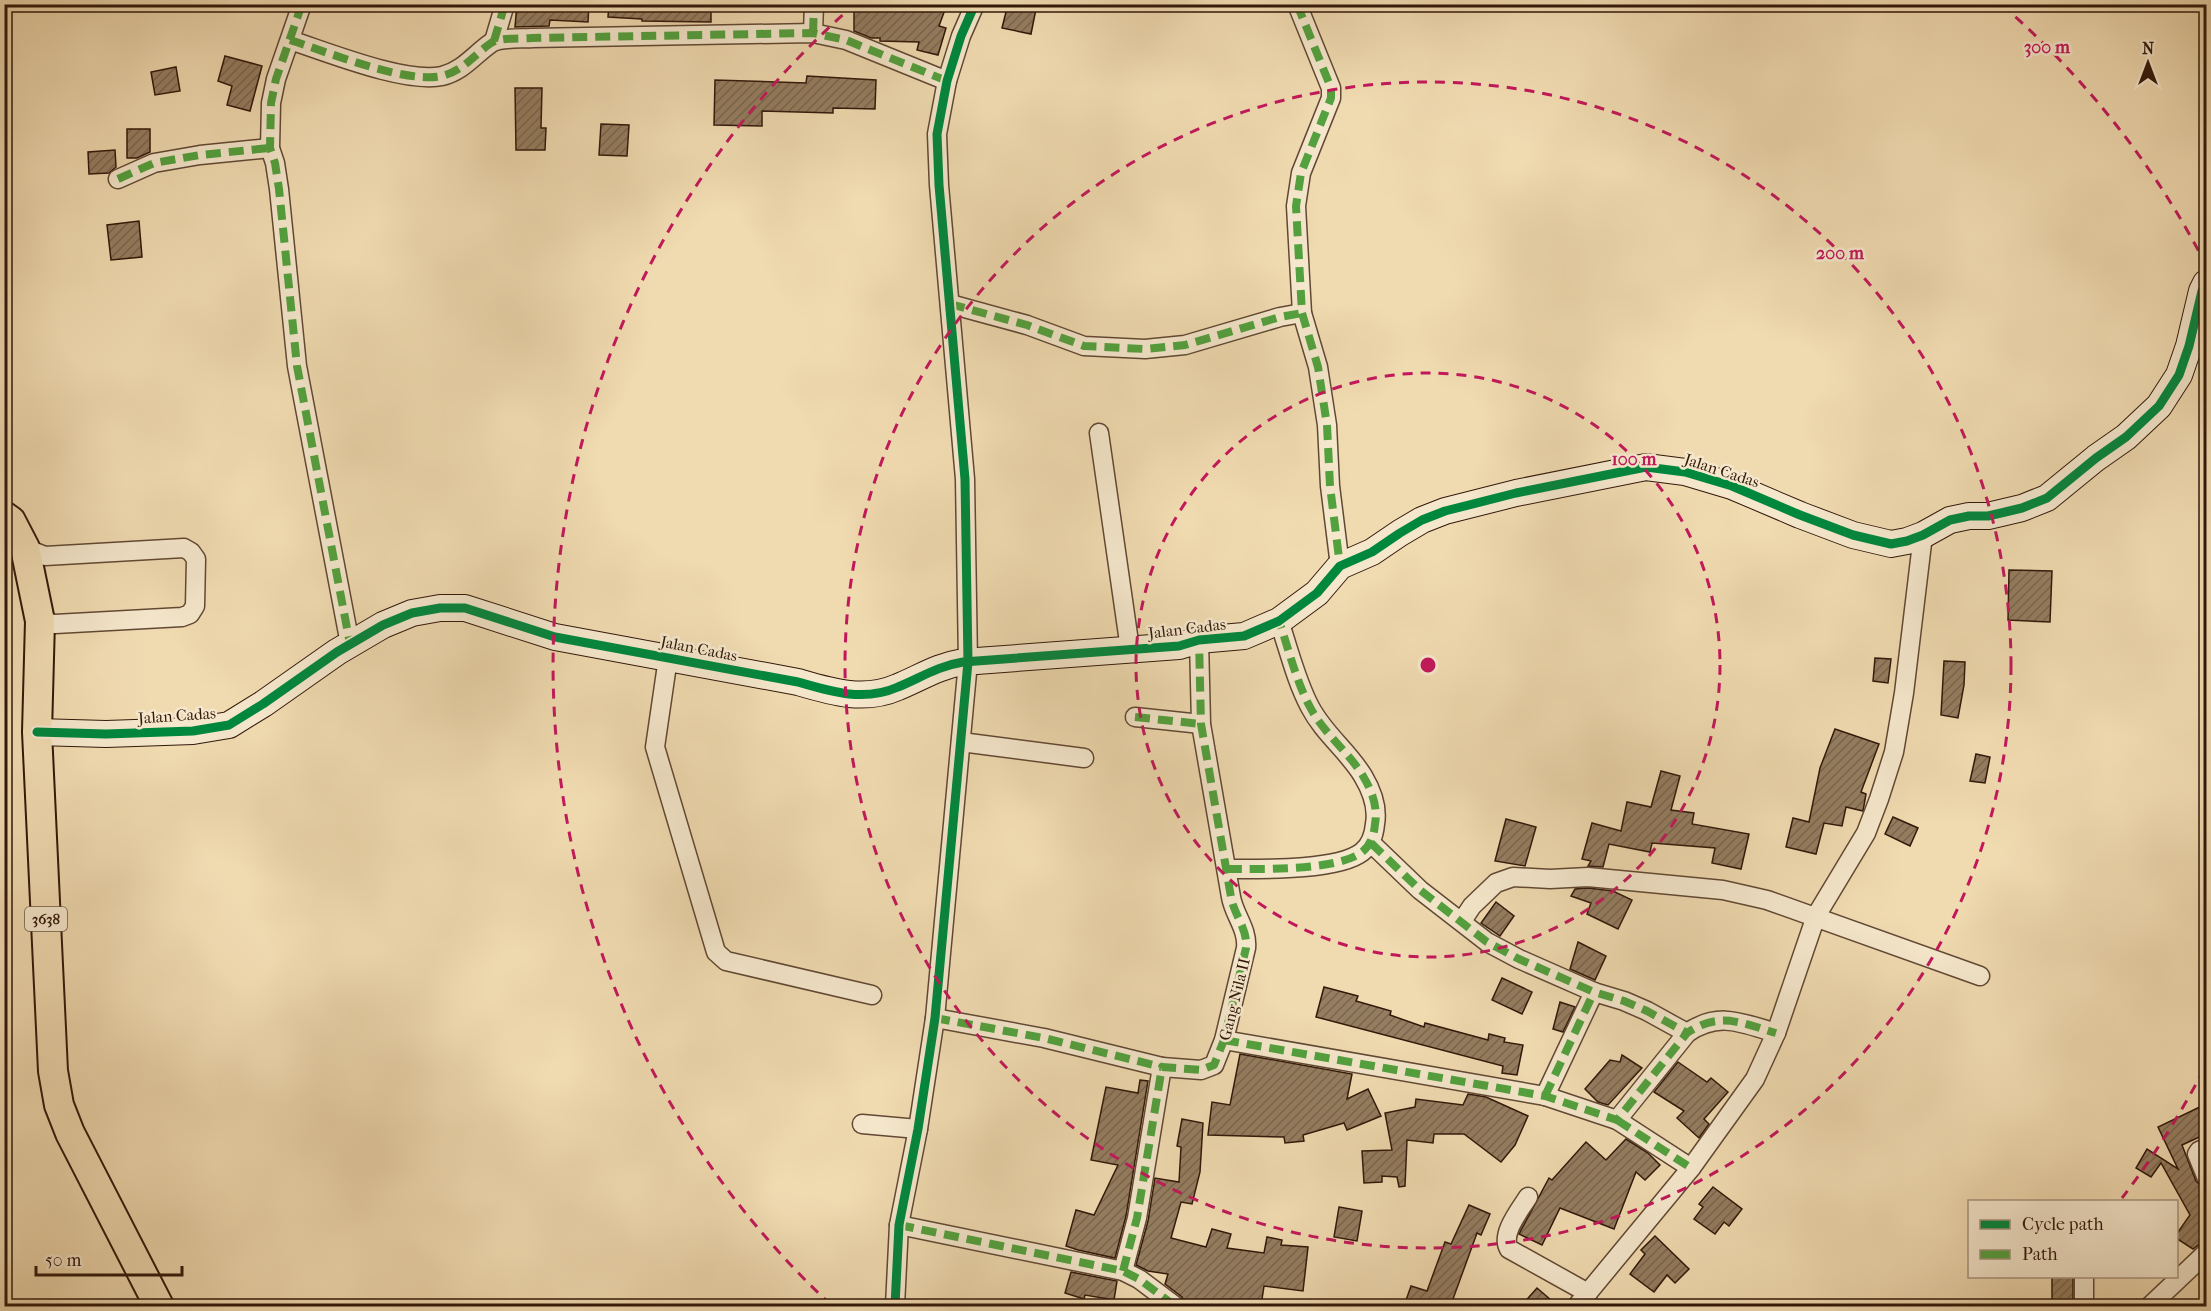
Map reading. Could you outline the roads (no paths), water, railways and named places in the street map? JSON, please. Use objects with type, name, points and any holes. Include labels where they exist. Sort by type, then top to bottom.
[{"type":"main road","name":"3638","points":[[4,516],[11,521],[25,548],[40,621],[37,732],[53,1071],[59,1105],[70,1133],[159,1306]]},
{"type":"street","points":[[302,4],[276,79],[271,103],[270,148],[279,189],[297,366],[350,644]]},
{"type":"street","points":[[290,40],[363,64],[416,77],[442,76],[462,67],[494,41],[505,4]]},
{"type":"street","points":[[813,33],[814,4]]},
{"type":"street","points":[[895,1306],[899,1225],[918,1129],[935,1018],[968,662],[965,479],[939,185],[937,134],[947,81],[961,36],[975,4]]},
{"type":"street","points":[[1297,4],[1330,88],[1330,98],[1301,173],[1296,206],[1302,313],[1318,367],[1322,390],[1340,566]]},
{"type":"street","points":[[494,41],[532,38],[813,33],[846,40],[947,81]]},
{"type":"street","points":[[118,180],[154,163],[200,155],[270,148]]},
{"type":"street","name":"Jalan Cadas","points":[[37,732],[106,734],[193,731],[229,725],[350,644],[383,625],[412,613],[440,608],[465,608],[555,637],[798,682],[836,693],[857,695],[885,693],[932,670],[950,664],[1179,646],[1199,640],[1244,636],[1279,621],[1317,593],[1340,566],[1372,552],[1422,520],[1445,511],[1516,493],[1646,466],[1685,472],[1732,486],[1853,535],[1891,544],[1906,541],[1923,535],[1950,520],[2007,512],[2047,498],[2126,437],[2159,406],[2179,375],[2190,346],[2202,291],[2206,283]]},
{"type":"street","points":[[950,304],[1027,325],[1084,346],[1145,350],[1185,345],[1280,316],[1302,313]]},
{"type":"street","points":[[1099,433],[1130,649]]},
{"type":"street","points":[[1528,1197],[1512,1224],[1506,1245],[1509,1250],[1582,1300],[1691,1168],[1755,1078],[1776,1033],[1816,916],[1866,832],[1894,752],[1904,693],[1923,535]]},
{"type":"street","points":[[25,548],[45,555],[184,548],[196,559],[195,606],[190,614],[182,617],[55,624],[40,621]]},
{"type":"street","points":[[1227,869],[1285,870],[1341,861],[1361,854],[1371,843],[1376,818],[1370,790],[1356,766],[1325,731],[1311,708],[1279,621]]},
{"type":"street","name":"Gang Nila II","points":[[1162,1067],[1193,1070],[1208,1069],[1214,1065],[1224,1040],[1247,940],[1233,908],[1201,724],[1199,640]]},
{"type":"street","points":[[668,658],[655,747],[716,951],[726,961],[872,995]]},
{"type":"street","points":[[1135,717],[1201,724]]},
{"type":"street","points":[[961,742],[1084,758]]},
{"type":"street","points":[[1371,843],[1420,890],[1487,942],[1593,992],[1647,1011],[1687,1033]]},
{"type":"street","points":[[1462,921],[1472,906],[1496,882],[1512,877],[1550,879],[1588,877],[1723,890],[1767,900],[1816,916],[1980,976]]},
{"type":"street","points":[[1545,1096],[1593,992]]},
{"type":"street","points":[[935,1018],[1044,1038],[1162,1067],[1137,1218],[1123,1271]]},
{"type":"street","points":[[1617,1119],[1687,1033],[1706,1022],[1732,1020],[1776,1033]]},
{"type":"street","points":[[1224,1040],[1545,1096],[1617,1119],[1691,1168]]},
{"type":"street","points":[[862,1124],[918,1129]]},
{"type":"street","points":[[2206,1148],[2197,1154],[2206,1176]]},
{"type":"street","points":[[899,1225],[1123,1271],[1175,1306]]},
{"type":"street","points":[[2150,1306],[2206,1253]]},
{"type":"street","points":[[2084,1278],[2084,1306]]}]
